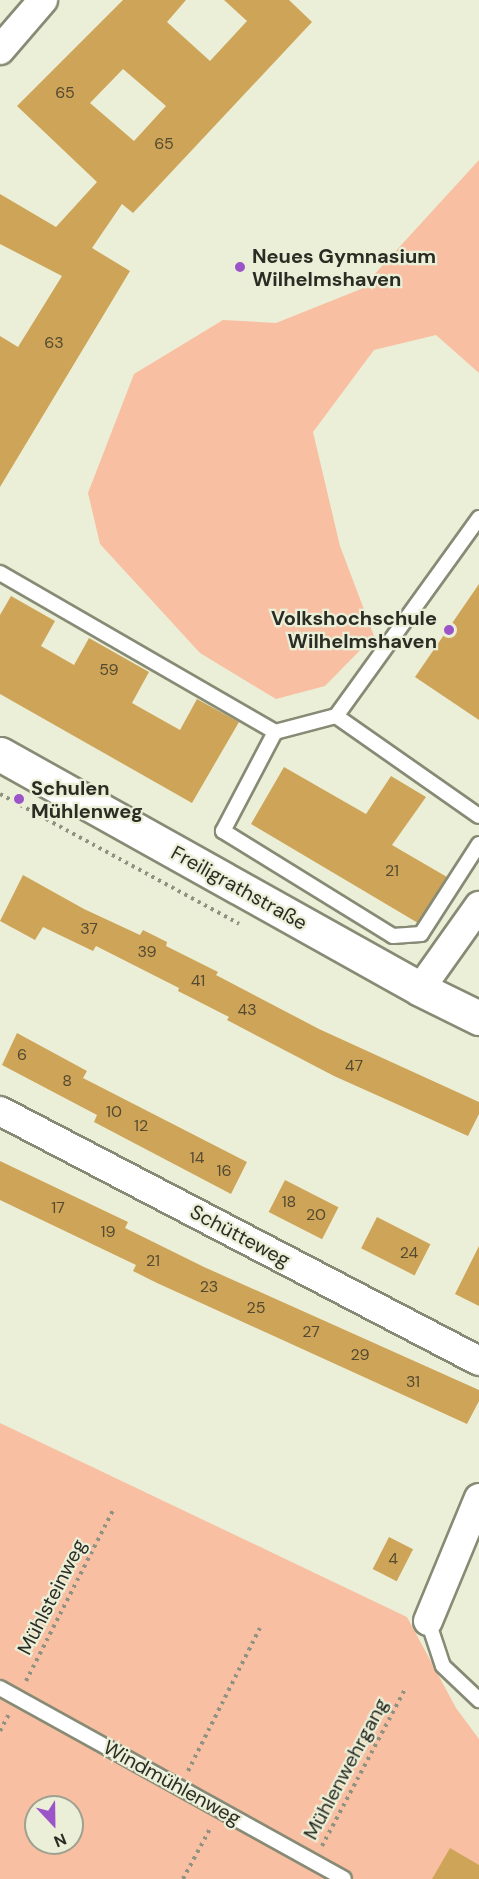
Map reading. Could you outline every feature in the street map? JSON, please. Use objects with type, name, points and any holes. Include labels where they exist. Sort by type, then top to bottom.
[{"type":"street","points":[[0,50],[43,0]]},
{"type":"street","name":"Freiligrathstraße","points":[[0,754],[420,989],[479,1018]]},
{"type":"street","points":[[420,989],[479,906]]},
{"type":"street","name":"Schütteweg","points":[[0,1111],[479,1361]]},
{"type":"street","points":[[428,1621],[479,1498]]},
{"type":"lane","points":[[0,573],[275,732],[336,716],[479,518]]},
{"type":"lane","points":[[336,716],[479,816]]},
{"type":"lane","points":[[275,732],[223,831],[393,936],[421,934],[479,844]]},
{"type":"lane","points":[[428,1621],[443,1666],[479,1700]]},
{"type":"lane","name":"Windmühlenweg","points":[[0,1688],[344,1879]]},
{"type":"path","points":[[0,794],[249,929]]},
{"type":"path","name":"Mühlsteinweg","points":[[0,1731],[114,1508]]},
{"type":"path","points":[[179,1788],[260,1628]]},
{"type":"path","name":"Mühlenwehrgang","points":[[313,1862],[405,1689]]},
{"type":"path","points":[[183,1879],[220,1810]]},
{"type":"shaded area","points":[[479,160],[479,373],[436,335],[374,350],[313,432],[340,546],[374,636],[325,686],[276,699],[200,653],[100,544],[88,493],[134,374],[223,320],[276,323],[361,289]]},
{"type":"shaded area","points":[[0,1423],[407,1617],[456,1708],[479,1739],[479,1879],[0,1879]]},
{"type":"building","points":[[123,0],[186,0],[167,22],[210,61],[247,21],[224,0],[289,0],[312,22],[133,213],[122,204],[92,248],[130,271],[0,487],[0,336],[18,347],[62,276],[0,244],[0,194],[56,227],[97,182],[17,106]],"holes":[[[123,69],[166,106],[134,141],[90,103]]]},
{"type":"building","points":[[479,584],[479,720],[415,677]]},
{"type":"building","points":[[11,596],[55,621],[41,646],[74,665],[89,638],[149,672],[132,703],[180,730],[197,699],[239,722],[192,803],[0,694],[0,615]]},
{"type":"building","points":[[284,767],[366,814],[391,776],[426,797],[392,845],[447,877],[418,923],[251,824]]},
{"type":"building","points":[[23,875],[84,909],[140,935],[143,930],[167,942],[166,946],[218,972],[216,975],[319,1029],[479,1102],[479,1114],[468,1136],[334,1076],[227,1020],[229,1017],[178,991],[179,988],[96,946],[93,951],[43,927],[35,940],[0,921]]},
{"type":"building","points":[[17,1033],[87,1071],[83,1078],[247,1162],[231,1194],[94,1122],[97,1115],[2,1065]]},
{"type":"building","points":[[0,1161],[128,1222],[125,1228],[204,1267],[479,1390],[479,1401],[467,1424],[157,1283],[133,1271],[136,1265],[0,1200]]},
{"type":"building","points":[[285,1180],[338,1207],[322,1239],[269,1212]]},
{"type":"building","points":[[377,1217],[430,1244],[415,1275],[361,1248]]},
{"type":"building","points":[[479,1246],[479,1306],[455,1294]]},
{"type":"building","points":[[389,1537],[413,1549],[397,1581],[373,1569]]},
{"type":"building","points":[[450,1848],[479,1865],[479,1879],[432,1879]]},
{"type":"place","name":"Neues Gymnasium Wilhelmshaven","points":[[240,267]]},
{"type":"place","name":"Volkshochschule Wilhelmshaven","points":[[449,630]]},
{"type":"place","name":"Schulen Mühlenweg","points":[[19,799]]}]
